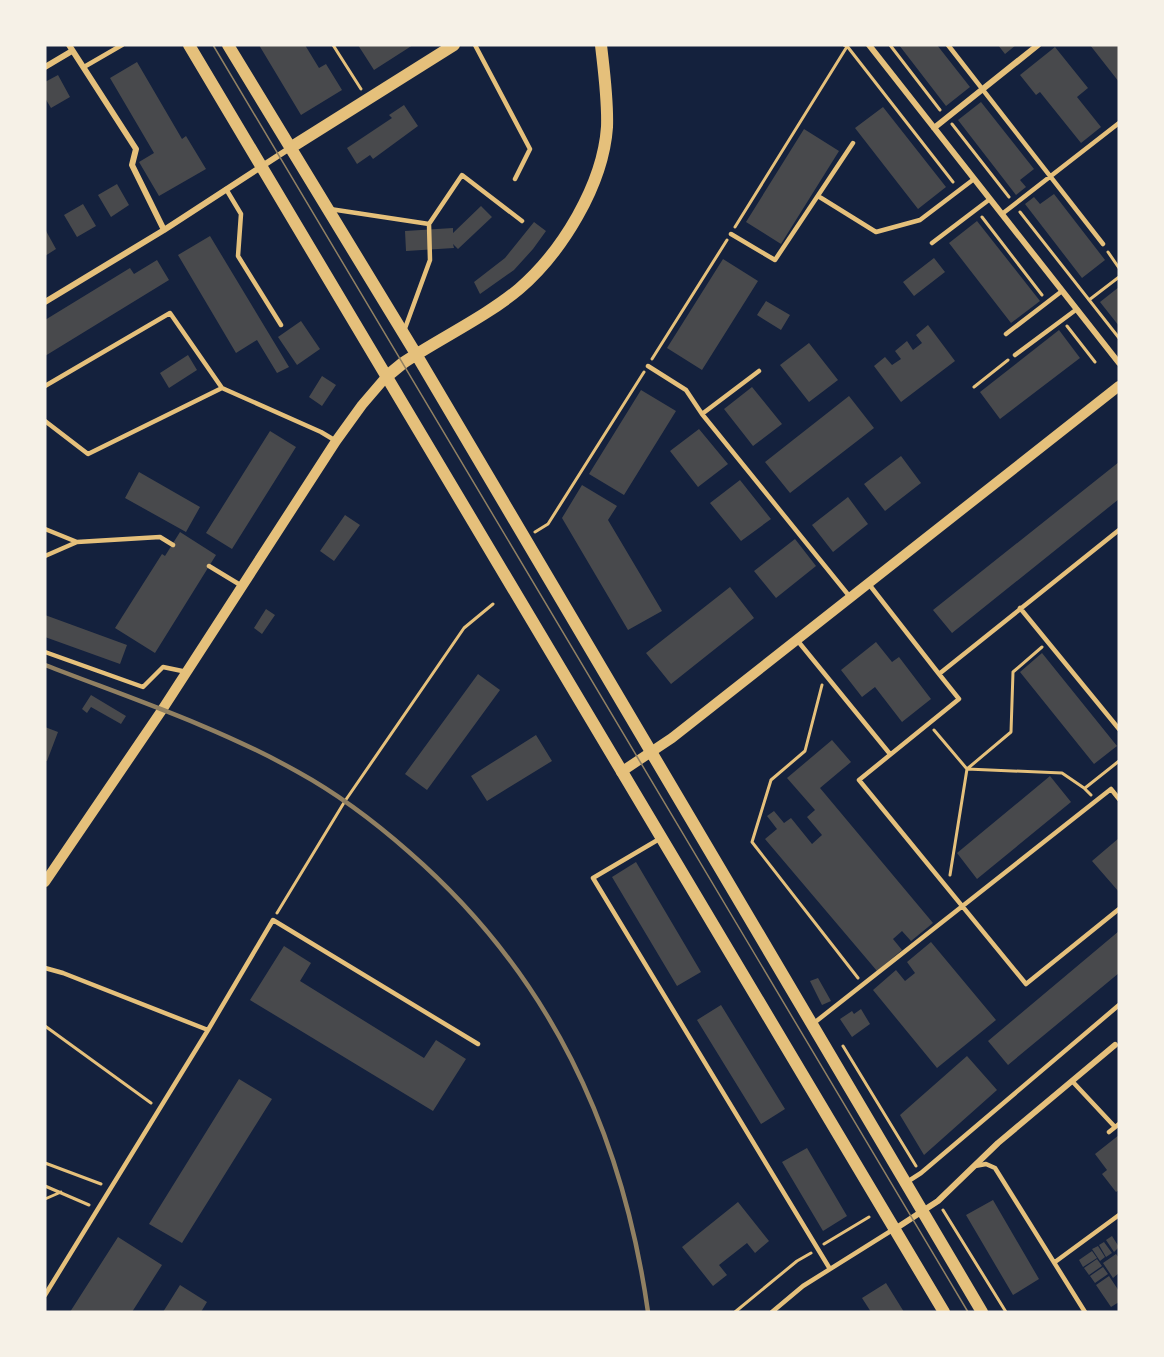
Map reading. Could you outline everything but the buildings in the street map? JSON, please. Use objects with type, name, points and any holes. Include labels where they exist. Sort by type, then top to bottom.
[{"type":"main road","points":[[189,45],[944,1312]]},
{"type":"main road","points":[[228,45],[416,354],[650,754],[982,1312]]},
{"type":"main road","points":[[290,148],[454,45]]},
{"type":"main road","points":[[386,377],[416,354],[518,290],[543,265],[573,223],[597,172],[607,129],[607,96],[601,45]]},
{"type":"street","points":[[869,45],[1119,363]]},
{"type":"street","points":[[934,128],[1038,45]]},
{"type":"street","points":[[45,67],[71,48],[136,149],[132,165],[164,230]]},
{"type":"street","points":[[45,302],[164,230],[290,148]]},
{"type":"street","points":[[45,882],[187,672],[336,441],[386,377]]},
{"type":"street","points":[[621,772],[650,754],[1119,386]]},
{"type":"street","points":[[894,1229],[938,1201],[998,1143],[1071,1080],[1117,1047]]},
{"type":"lane","points":[[84,67],[122,45]]},
{"type":"lane","points":[[475,45],[530,149],[515,179]]},
{"type":"lane","points":[[948,45],[1103,244]]},
{"type":"lane","points":[[1002,214],[1119,123]]},
{"type":"lane","points":[[731,234],[775,260],[853,142]]},
{"type":"lane","points":[[403,333],[430,260],[429,224],[462,175],[522,221]]},
{"type":"lane","points":[[818,196],[876,232],[920,220],[974,178]]},
{"type":"lane","points":[[226,189],[241,214],[238,256],[281,325]]},
{"type":"lane","points":[[932,243],[990,199]]},
{"type":"lane","points":[[327,209],[429,224]]},
{"type":"lane","points":[[1006,334],[1062,291]]},
{"type":"lane","points":[[1015,355],[1077,309]]},
{"type":"lane","points":[[45,386],[170,313],[222,388],[321,432],[336,441]]},
{"type":"lane","points":[[648,366],[686,390],[702,414],[850,597]]},
{"type":"lane","points":[[702,414],[759,371]]},
{"type":"lane","points":[[45,422],[88,454],[222,388]]},
{"type":"lane","points":[[45,529],[77,542]]},
{"type":"lane","points":[[939,674],[1119,530]]},
{"type":"lane","points":[[45,556],[77,542],[160,537],[172,545]]},
{"type":"lane","points":[[209,567],[242,586]]},
{"type":"lane","points":[[868,583],[959,699],[859,780],[1026,984],[1119,909]]},
{"type":"lane","points":[[1020,608],[1119,729]]},
{"type":"lane","points":[[797,639],[890,754]]},
{"type":"lane","points":[[45,652],[143,687],[163,667],[187,672]]},
{"type":"lane","points":[[812,1024],[864,986],[1111,789],[1119,799]]},
{"type":"lane","points":[[661,838],[593,878],[830,1269]]},
{"type":"lane","points":[[45,1295],[273,920],[478,1044]]},
{"type":"lane","points":[[45,968],[63,972],[208,1030]]},
{"type":"lane","points":[[906,1183],[921,1173],[1119,1005]]},
{"type":"lane","points":[[1071,1080],[1117,1126],[1109,1132]]},
{"type":"lane","points":[[975,1166],[986,1164],[995,1168],[1085,1312]]},
{"type":"lane","points":[[1055,1262],[1119,1215]]},
{"type":"lane","points":[[772,1312],[803,1286],[894,1229]]},
{"type":"path","points":[[333,45],[364,94]]},
{"type":"path","points":[[524,539],[548,524],[731,234],[846,45]]},
{"type":"path","points":[[890,45],[1119,338]]},
{"type":"path","points":[[1103,244],[1119,268]]},
{"type":"path","points":[[1077,309],[1119,278]]},
{"type":"path","points":[[974,387],[1015,355]]},
{"type":"path","points":[[273,920],[345,801],[464,628],[494,604]]},
{"type":"path","points":[[948,889],[967,769],[1011,732],[1013,672],[1048,642]]},
{"type":"path","points":[[825,674],[805,751],[771,780],[752,842],[864,986]]},
{"type":"path","points":[[929,724],[967,769],[1062,773],[1084,788],[1096,801]]},
{"type":"path","points":[[1084,788],[1119,761]]},
{"type":"path","points":[[45,1026],[160,1109]]},
{"type":"path","points":[[843,1046],[921,1173]]},
{"type":"path","points":[[882,1142],[897,1133]]},
{"type":"path","points":[[45,1163],[112,1188]]},
{"type":"path","points":[[45,1186],[99,1209]]},
{"type":"path","points":[[45,1199],[61,1192]]},
{"type":"path","points":[[938,1201],[1006,1312]]},
{"type":"path","points":[[735,1312],[797,1261],[869,1217]]},
{"type":"tram line","points":[[213,45],[968,1312]]},
{"type":"railway","points":[[45,665],[205,727],[298,772],[342,799],[383,830],[458,899],[502,950],[539,1003],[571,1059],[598,1118],[619,1180],[636,1245],[648,1312]]}]
